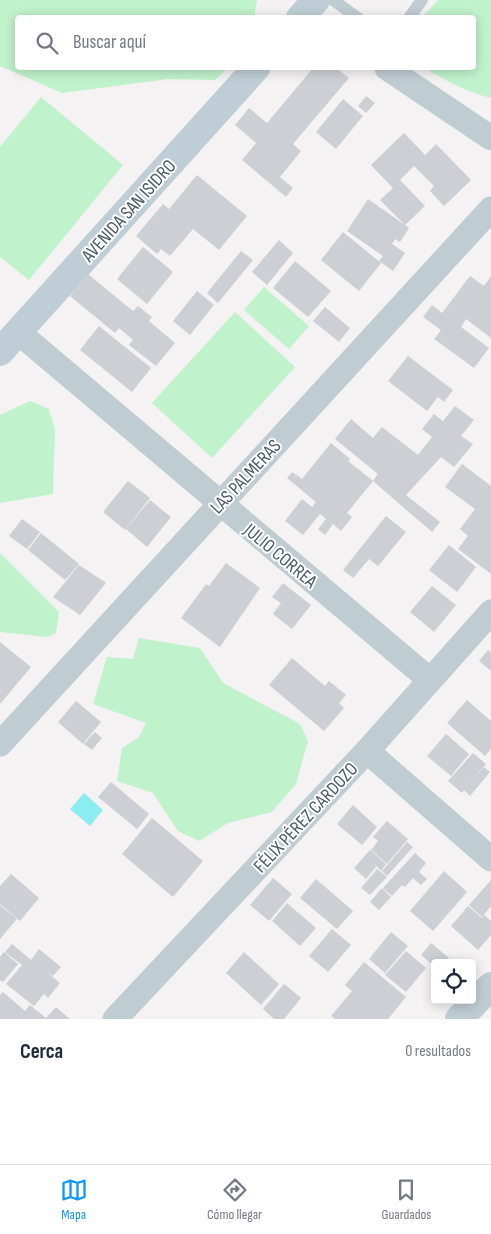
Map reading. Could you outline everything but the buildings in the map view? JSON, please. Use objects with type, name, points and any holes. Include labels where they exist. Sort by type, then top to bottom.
[{"type":"main road","name":"AVENIDA SAN ISIDRO","points":[[0,352],[254,70]]},
{"type":"street","points":[[390,70],[491,138]]},
{"type":"street","name":"LAS PALMERAS","points":[[0,744],[491,209]]},
{"type":"street","name":"JULIO CORREA","points":[[18,332],[430,680]]},
{"type":"street","name":"FÉLIX PÉREZ CARDOZO","points":[[115,1019],[367,750],[491,612]]},
{"type":"street","points":[[367,750],[491,859]]},
{"type":"street","points":[[459,1019],[491,986]]},
{"type":"lane","points":[[333,0],[354,15]]},
{"type":"lane","points":[[412,15],[422,0]]},
{"type":"green space","points":[[0,0],[257,0],[254,15],[15,15],[15,70],[226,70],[215,80],[168,79],[62,93],[0,66]]},
{"type":"green space","points":[[438,0],[491,0],[491,98],[457,86],[429,70],[476,70],[476,15],[424,15]]},
{"type":"green space","points":[[41,97],[123,165],[29,280],[0,257],[0,147]]},
{"type":"green space","points":[[264,287],[309,326],[289,349],[244,310]]},
{"type":"green space","points":[[235,312],[295,367],[212,458],[152,403]]},
{"type":"green space","points":[[30,401],[49,409],[55,429],[53,494],[0,503],[0,415]]},
{"type":"green space","points":[[0,553],[59,612],[56,633],[48,637],[0,632]]},
{"type":"green space","points":[[139,638],[200,648],[223,683],[300,724],[308,741],[296,784],[272,812],[228,823],[199,841],[178,831],[153,793],[117,781],[122,748],[139,737],[146,723],[93,704],[107,657],[133,659]]},
{"type":"water","points":[[84,793],[103,810],[90,826],[70,809]]}]
